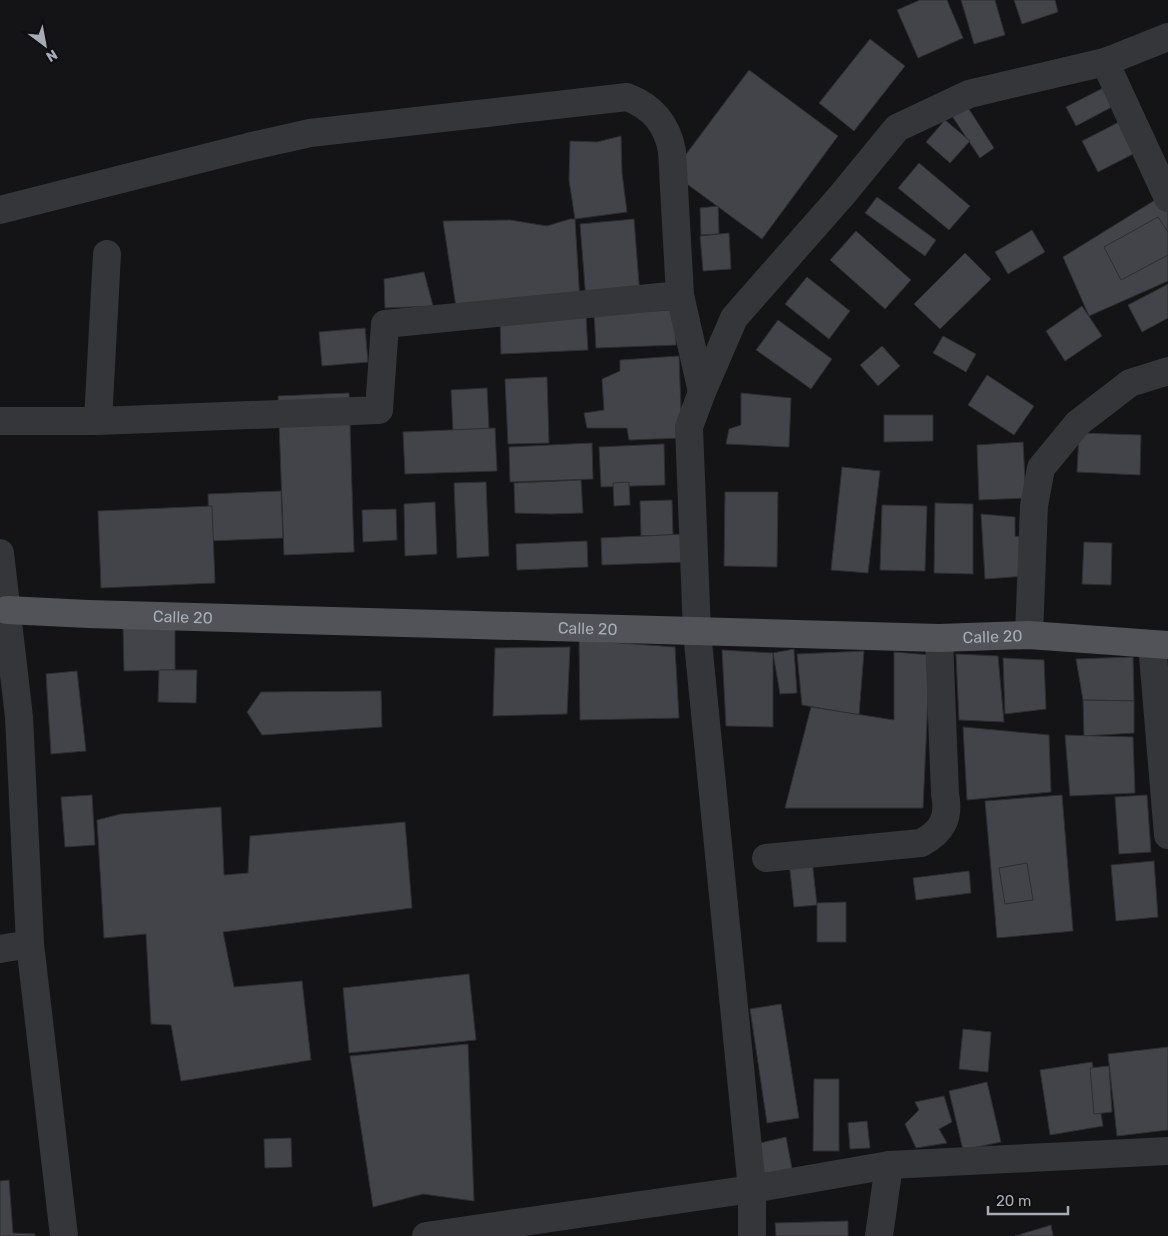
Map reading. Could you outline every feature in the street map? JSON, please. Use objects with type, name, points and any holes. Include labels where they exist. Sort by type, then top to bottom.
[{"type":"main road","name":"Calle 20","points":[[3,610],[939,638],[1028,635],[1160,644]]},
{"type":"street","points":[[752,1236],[752,1189],[697,632],[689,427],[734,318],[842,195],[897,128],[968,94],[1105,62],[1168,37]]},
{"type":"street","points":[[1105,62],[1168,198]]},
{"type":"street","points":[[0,210],[310,133],[627,97],[638,101],[657,115],[670,138],[680,295],[702,392]]},
{"type":"street","points":[[98,421],[107,254]]},
{"type":"street","points":[[0,421],[98,421],[379,410],[385,324],[680,295]]},
{"type":"street","points":[[1028,635],[1034,506],[1041,468],[1078,423],[1130,383],[1168,371]]},
{"type":"street","points":[[0,553],[3,610],[19,718],[30,944],[64,1236]]},
{"type":"street","points":[[766,858],[921,843],[938,831],[946,814],[947,804],[939,638]]},
{"type":"street","points":[[1160,644],[1168,835]]},
{"type":"street","points":[[0,948],[30,944]]},
{"type":"street","points":[[426,1236],[513,1230],[889,1166],[1168,1151]]},
{"type":"street","points":[[879,1236],[889,1166]]},
{"type":"building","points":[[920,0],[947,0],[963,38],[918,58],[897,10]]},
{"type":"building","points":[[961,0],[995,0],[1005,35],[974,44]]},
{"type":"building","points":[[1014,0],[1055,0],[1058,12],[1022,24]]},
{"type":"building","points":[[870,39],[905,66],[854,131],[819,103]]},
{"type":"building","points":[[749,70],[838,136],[762,239],[672,173]]},
{"type":"building","points":[[1103,88],[1112,107],[1076,126],[1066,107]]},
{"type":"building","points":[[965,103],[994,148],[980,158],[950,113]]},
{"type":"building","points":[[945,120],[970,141],[950,163],[926,142]]},
{"type":"building","points":[[1121,121],[1137,152],[1098,172],[1082,141]]},
{"type":"building","points":[[621,136],[622,173],[627,212],[575,219],[569,180],[570,141],[597,142]]},
{"type":"building","points":[[919,163],[970,206],[949,230],[898,188]]},
{"type":"building","points":[[1168,192],[1168,281],[1089,316],[1063,257]]},
{"type":"building","points":[[877,197],[936,240],[925,256],[865,213]]},
{"type":"building","points":[[718,206],[719,234],[701,235],[700,208]]},
{"type":"building","points":[[1158,217],[1168,232],[1168,255],[1121,280],[1104,247]]},
{"type":"building","points":[[575,219],[580,302],[456,307],[443,221],[510,220],[547,226]]},
{"type":"building","points":[[634,219],[640,296],[586,300],[580,224]]},
{"type":"building","points":[[1032,230],[1045,252],[1008,274],[995,252]]},
{"type":"building","points":[[856,231],[911,280],[885,309],[830,260]]},
{"type":"building","points":[[729,233],[731,269],[703,271],[700,236]]},
{"type":"building","points":[[965,253],[991,279],[940,329],[914,304]]},
{"type":"building","points":[[424,272],[433,306],[385,308],[384,279]]},
{"type":"building","points":[[807,277],[850,311],[829,339],[785,304]]},
{"type":"building","points":[[1168,284],[1168,318],[1142,332],[1128,305]]},
{"type":"building","points":[[1082,306],[1102,336],[1065,361],[1046,331]]},
{"type":"building","points":[[675,310],[676,345],[596,348],[594,313]]},
{"type":"building","points":[[586,316],[588,350],[501,354],[500,319]]},
{"type":"building","points":[[778,320],[832,359],[811,389],[756,350]]},
{"type":"building","points":[[365,328],[368,362],[322,366],[319,332]]},
{"type":"building","points":[[943,336],[976,354],[966,372],[933,353]]},
{"type":"building","points":[[882,346],[900,366],[878,386],[860,365]]},
{"type":"building","points":[[679,356],[682,438],[629,440],[627,428],[587,428],[584,413],[604,410],[602,379],[620,371],[620,360]]},
{"type":"building","points":[[987,375],[1034,406],[1014,435],[968,405]]},
{"type":"building","points":[[547,377],[549,443],[508,444],[505,379]]},
{"type":"building","points":[[487,388],[489,429],[453,430],[451,390]]},
{"type":"building","points":[[349,393],[354,552],[284,555],[278,396]]},
{"type":"building","points":[[741,393],[791,398],[789,447],[726,444],[729,429],[741,425]]},
{"type":"building","points":[[884,415],[933,415],[933,441],[884,442]]},
{"type":"building","points":[[495,428],[497,471],[405,474],[403,432]]},
{"type":"building","points":[[1079,433],[1141,435],[1140,475],[1077,472]]},
{"type":"building","points":[[1023,442],[1026,498],[979,500],[977,445]]},
{"type":"building","points":[[592,443],[593,479],[510,482],[509,447]]},
{"type":"building","points":[[664,444],[665,485],[601,487],[599,447]]},
{"type":"building","points":[[842,467],[880,471],[868,573],[831,570]]},
{"type":"building","points":[[581,480],[583,513],[515,513],[514,483]]},
{"type":"building","points":[[486,482],[489,556],[457,558],[454,483]]},
{"type":"building","points":[[629,482],[630,505],[614,506],[613,483]]},
{"type":"building","points":[[281,491],[283,538],[209,541],[208,494]]},
{"type":"building","points":[[725,492],[778,492],[777,567],[724,566]]},
{"type":"building","points":[[672,500],[673,535],[641,536],[640,501]]},
{"type":"building","points":[[435,502],[437,554],[405,556],[404,504]]},
{"type":"building","points":[[935,503],[973,504],[973,574],[934,573]]},
{"type":"building","points":[[882,505],[927,506],[925,571],[880,570]]},
{"type":"building","points":[[212,506],[215,583],[101,588],[98,511]]},
{"type":"building","points":[[396,509],[397,540],[363,542],[362,510]]},
{"type":"building","points":[[981,514],[1015,517],[1015,536],[1026,538],[1027,576],[985,579]]},
{"type":"building","points":[[685,534],[686,562],[602,565],[601,538]]},
{"type":"building","points":[[587,541],[588,567],[517,570],[516,544]]},
{"type":"building","points":[[1084,542],[1112,543],[1111,585],[1082,584]]},
{"type":"building","points":[[175,625],[175,670],[124,671],[123,626]]},
{"type":"building","points":[[579,640],[675,647],[679,718],[580,720]]},
{"type":"building","points":[[570,647],[567,714],[493,716],[495,648]]},
{"type":"building","points":[[794,649],[797,693],[780,694],[773,653]]},
{"type":"building","points":[[722,650],[773,653],[773,727],[726,726]]},
{"type":"building","points":[[864,651],[859,715],[802,705],[797,654]]},
{"type":"building","points":[[894,652],[930,655],[923,808],[785,808],[811,707],[894,720]]},
{"type":"building","points":[[956,654],[998,656],[1004,722],[959,720]]},
{"type":"building","points":[[1133,657],[1134,701],[1083,700],[1076,659]]},
{"type":"building","points":[[1003,658],[1044,660],[1046,709],[1005,714]]},
{"type":"building","points":[[159,670],[197,670],[196,703],[158,702]]},
{"type":"building","points":[[77,671],[86,751],[51,754],[46,674]]},
{"type":"building","points":[[381,691],[382,727],[262,735],[247,712],[261,692]]},
{"type":"building","points":[[1083,700],[1134,701],[1134,733],[1084,736]]},
{"type":"building","points":[[963,727],[1049,735],[1051,792],[967,800]]},
{"type":"building","points":[[1065,735],[1133,737],[1135,793],[1070,796]]},
{"type":"building","points":[[92,795],[95,845],[65,847],[61,797]]},
{"type":"building","points":[[1062,795],[1073,931],[997,938],[985,801]]},
{"type":"building","points":[[1147,795],[1151,852],[1119,854],[1115,797]]},
{"type":"building","points":[[221,807],[224,875],[248,873],[250,836],[405,822],[412,908],[223,932],[234,987],[302,981],[311,1060],[181,1081],[171,1025],[151,1024],[146,934],[104,938],[97,820],[121,814]]},
{"type":"building","points":[[812,860],[817,905],[794,907],[789,862]]},
{"type":"building","points":[[1154,861],[1158,917],[1116,921],[1111,865]]},
{"type":"building","points":[[1027,863],[1033,900],[1005,904],[999,868]]},
{"type":"building","points":[[969,871],[971,893],[916,900],[913,878]]},
{"type":"building","points":[[846,902],[846,942],[817,942],[817,903]]},
{"type":"building","points":[[469,974],[476,1040],[349,1053],[343,988]]},
{"type":"building","points":[[781,1004],[799,1118],[767,1123],[750,1009]]},
{"type":"building","points":[[963,1029],[991,1032],[988,1072],[959,1069]]},
{"type":"building","points":[[468,1044],[474,1201],[423,1194],[373,1207],[350,1056]]},
{"type":"building","points":[[1168,1047],[1168,1130],[1117,1136],[1108,1054]]},
{"type":"building","points":[[1092,1062],[1103,1126],[1050,1135],[1040,1070]]},
{"type":"building","points":[[1109,1066],[1112,1112],[1094,1114],[1090,1068]]},
{"type":"building","points":[[814,1079],[839,1079],[839,1151],[813,1151]]},
{"type":"building","points":[[987,1082],[1001,1142],[963,1150],[949,1091]]},
{"type":"building","points":[[944,1096],[952,1122],[939,1129],[947,1143],[916,1148],[905,1124],[919,1110],[915,1102]]},
{"type":"building","points":[[867,1121],[870,1148],[850,1149],[848,1123]]},
{"type":"building","points":[[786,1137],[792,1169],[762,1175],[756,1144]]},
{"type":"building","points":[[291,1138],[292,1167],[265,1168],[264,1139]]},
{"type":"building","points":[[9,1180],[13,1233],[35,1234],[35,1236],[0,1236],[0,1181]]},
{"type":"building","points":[[848,1221],[848,1236],[776,1236],[775,1223]]},
{"type":"building","points":[[1051,1225],[1053,1236],[1015,1236]]}]
